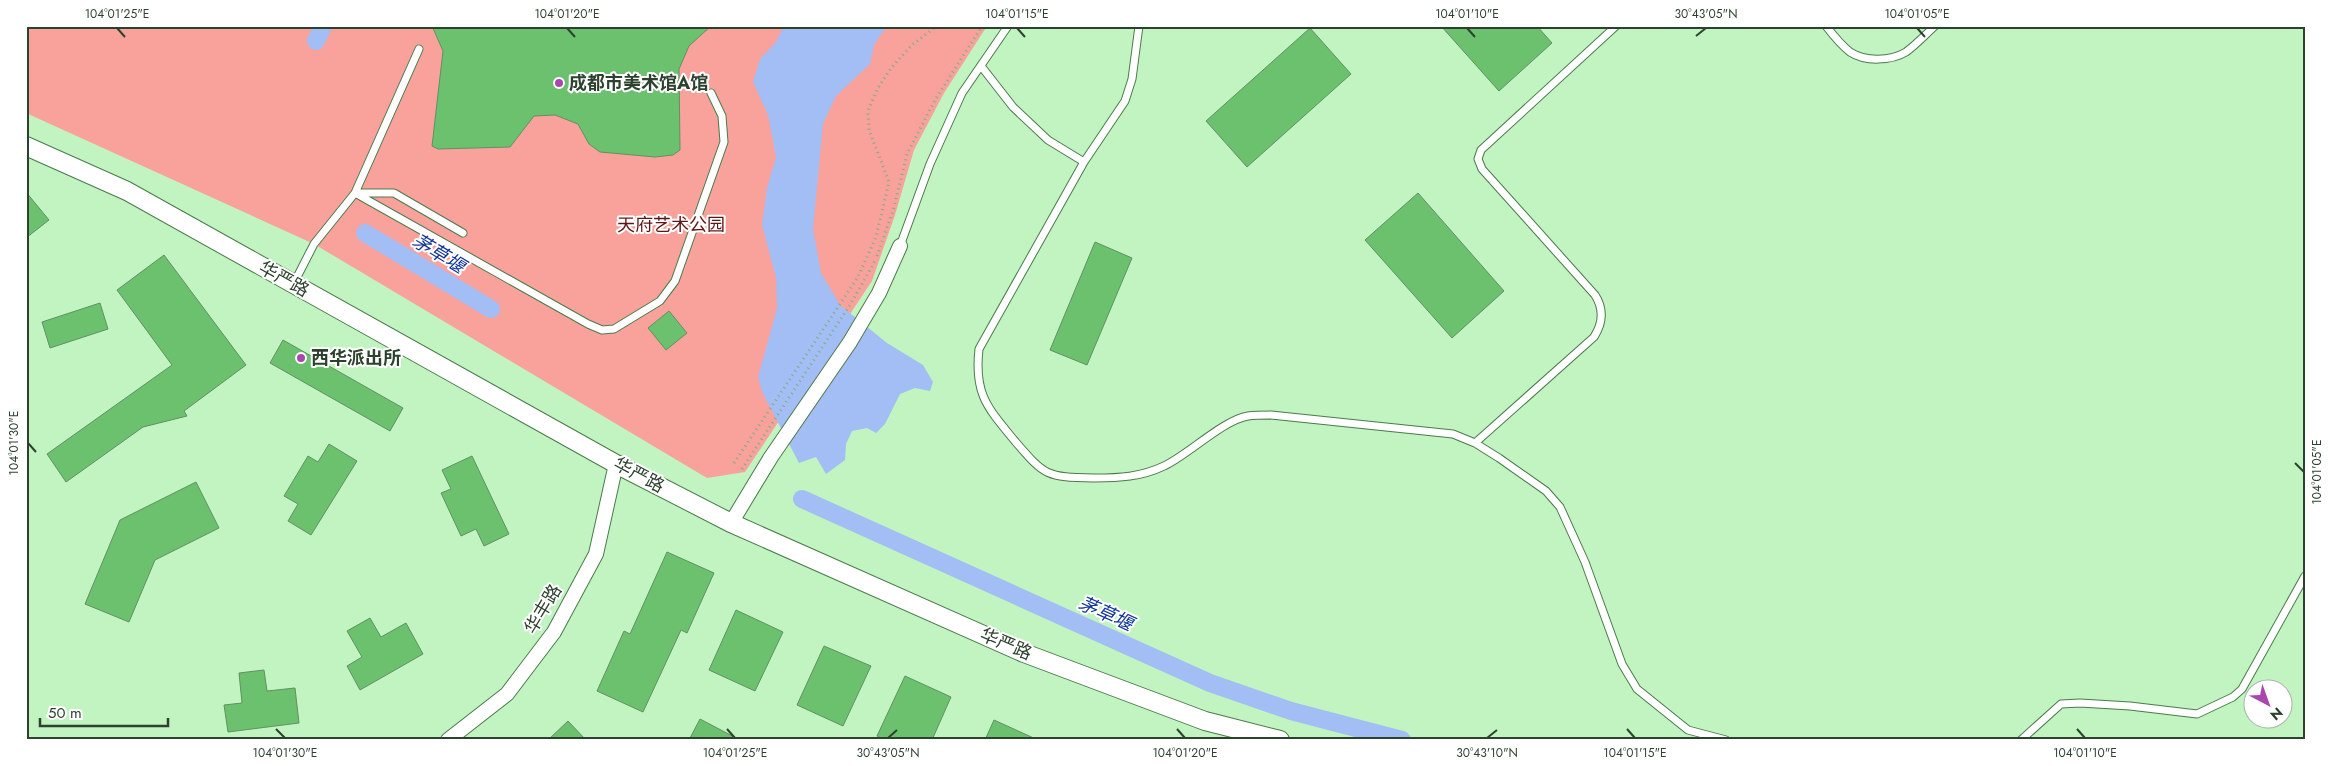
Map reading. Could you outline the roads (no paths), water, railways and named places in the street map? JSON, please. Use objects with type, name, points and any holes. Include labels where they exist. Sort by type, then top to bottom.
[{"type":"street","name":"华严路","points":[[26,146],[127,191],[616,464],[731,523],[1024,652],[1205,721],[1280,740]]},
{"type":"street","points":[[731,523],[771,457],[850,342],[879,293],[900,246]]},
{"type":"street","name":"华丰路","points":[[448,740],[507,694],[554,632],[596,554],[616,464]]},
{"type":"lane","points":[[900,246],[930,164],[962,93],[1008,26]]},
{"type":"lane","points":[[1139,26],[1132,79],[1125,101],[1084,162],[979,349],[977,370],[981,394],[991,412],[1042,471],[1062,478],[1118,478],[1141,475],[1165,466],[1221,429],[1246,416],[1271,415],[1453,434],[1475,443],[1546,491],[1560,507],[1584,562],[1622,664],[1636,689],[1688,730],[1726,740]]},
{"type":"lane","points":[[1475,443],[1594,337],[1601,326],[1602,316],[1601,304],[1595,295],[1482,169],[1478,159],[1481,150],[1616,26]]},
{"type":"lane","points":[[1826,26],[1850,52],[1864,57],[1883,59],[1895,57],[1907,51],[1935,26]]},
{"type":"lane","points":[[294,284],[314,244],[355,193],[419,48]]},
{"type":"lane","points":[[981,66],[1013,106],[1048,140],[1084,162]]},
{"type":"lane","points":[[355,193],[588,324],[602,330],[614,329],[660,301],[675,281],[724,142],[722,116],[711,93]]},
{"type":"lane","points":[[355,193],[394,193],[463,233]]},
{"type":"lane","points":[[2021,740],[2061,704],[2110,705],[2197,714],[2232,697],[2242,689],[2305,576]]},
{"type":"water","points":[[784,26],[887,26],[874,45],[870,64],[836,96],[823,124],[813,229],[821,273],[840,305],[887,343],[923,365],[933,382],[930,391],[915,388],[900,394],[885,424],[876,433],[867,428],[852,431],[846,444],[845,460],[826,474],[816,457],[799,463],[762,392],[758,377],[777,308],[776,278],[762,225],[767,188],[776,157],[768,115],[753,82],[760,59],[776,42]]},
{"type":"waterway","name":"茅草堰","points":[[316,41],[323,26]]},
{"type":"waterway","name":"茅草堰","points":[[365,233],[491,309]]},
{"type":"waterway","name":"茅草堰","points":[[802,499],[1210,683],[1291,711],[1402,740]]},
{"type":"place","name":"成都市美术馆A馆","points":[[559,83]]},
{"type":"place","name":"西华派出所","points":[[301,358]]},
{"type":"park label","name":"天府艺术公园","points":[[671,225]]}]
